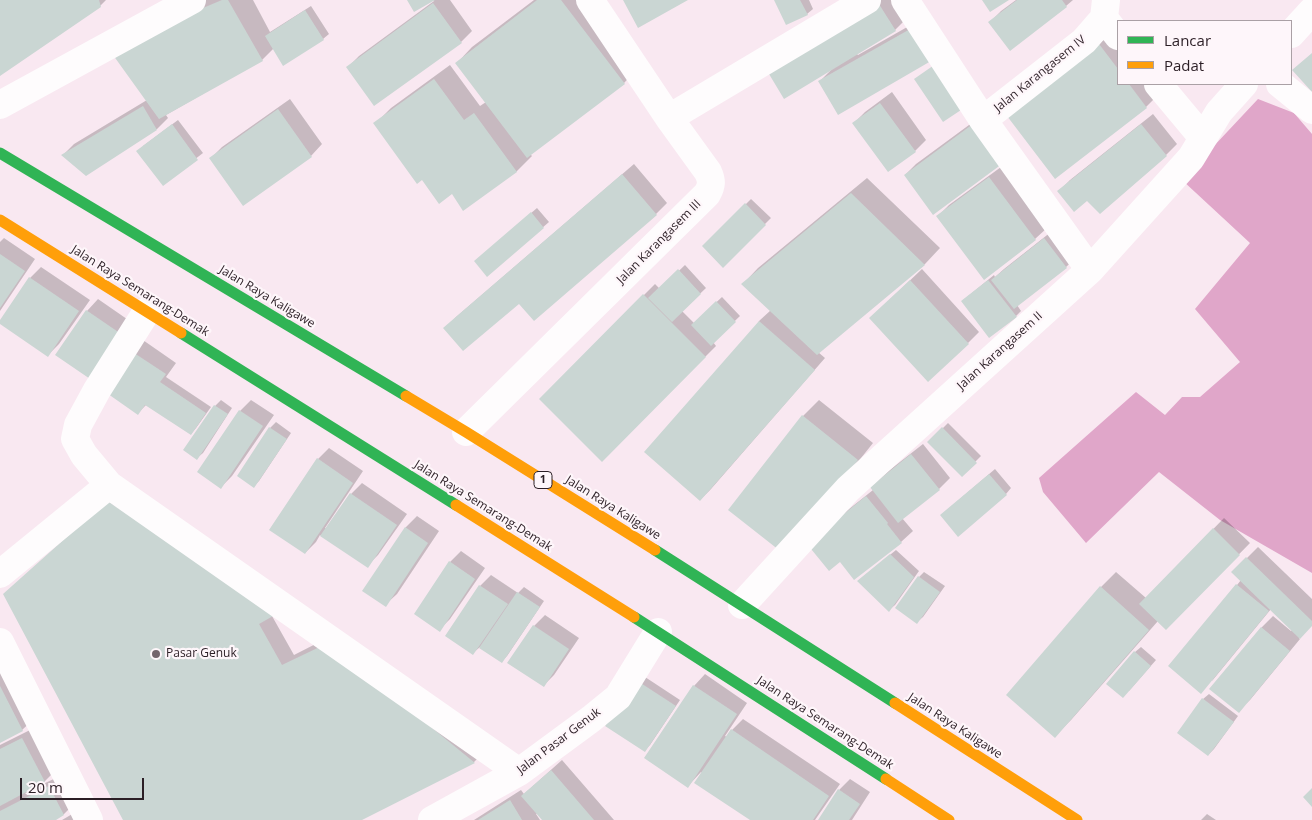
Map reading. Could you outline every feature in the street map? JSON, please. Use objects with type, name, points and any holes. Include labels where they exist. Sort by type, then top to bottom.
[{"type":"highway","name":"Jalan Raya Kaligawe","points":[[0,153],[466,432],[742,605],[1077,820]]},
{"type":"highway","name":"Jalan Raya Semarang-Demak","points":[[0,220],[658,632],[949,820]]},
{"type":"street","points":[[0,105],[192,0]]},
{"type":"street","name":"Jalan Karangasem III","points":[[466,432],[707,194],[711,187],[712,181],[708,172],[669,118],[590,0]]},
{"type":"street","points":[[669,118],[867,0]]},
{"type":"street","points":[[905,0],[983,120],[1090,270]]},
{"type":"street","points":[[1292,33],[1312,11]]},
{"type":"street","name":"Jalan Karangasem IV","points":[[983,120],[1084,41],[1109,18]]},
{"type":"street","points":[[1159,85],[1203,138]]},
{"type":"street","name":"Jalan Karangasem II","points":[[742,605],[848,489],[1090,270],[1191,158],[1219,112],[1243,85]]},
{"type":"street","points":[[1281,85],[1312,110]]},
{"type":"street","points":[[147,311],[97,390],[78,425],[75,439],[84,455],[109,485],[519,772]]},
{"type":"street","points":[[0,574],[109,485]]},
{"type":"street","name":"Jalan Pasar Genuk","points":[[432,820],[519,772],[618,697],[658,632]]},
{"type":"street","points":[[0,642],[89,820]]},
{"type":"shaded area","points":[[1258,99],[1294,113],[1312,134],[1312,573],[1220,520],[1159,472],[1086,543],[1043,492],[1039,478],[1136,392],[1165,415],[1182,397],[1200,397],[1240,362],[1195,309],[1250,243],[1182,180]]},
{"type":"building","points":[[0,0],[99,0],[101,7],[0,76]]},
{"type":"building","points":[[222,0],[228,0],[263,61],[159,119],[108,48]]},
{"type":"building","points":[[407,0],[435,0],[414,12]]},
{"type":"building","points":[[537,0],[561,0],[625,84],[527,158],[455,63]]},
{"type":"building","points":[[623,0],[688,0],[638,28]]},
{"type":"building","points":[[774,0],[800,0],[808,15],[786,25]]},
{"type":"building","points":[[982,0],[1009,0],[990,12]]},
{"type":"building","points":[[1017,0],[1062,0],[1067,7],[1010,51],[988,22]]},
{"type":"building","points":[[877,1],[896,31],[784,99],[766,69]]},
{"type":"building","points":[[433,3],[462,43],[374,106],[346,67]]},
{"type":"building","points":[[305,10],[324,40],[283,66],[265,36]]},
{"type":"building","points":[[912,28],[931,61],[838,115],[818,81]]},
{"type":"building","points":[[1099,44],[1117,68],[1117,85],[1130,85],[1147,108],[1055,179],[1007,116]]},
{"type":"building","points":[[1312,53],[1312,92],[1292,70]]},
{"type":"building","points":[[937,63],[967,106],[943,122],[914,79]]},
{"type":"building","points":[[434,79],[464,120],[474,113],[517,172],[463,211],[452,194],[439,204],[422,180],[417,184],[373,123]]},
{"type":"building","points":[[880,103],[916,152],[888,172],[852,123]]},
{"type":"building","points":[[143,106],[157,130],[86,176],[61,155]]},
{"type":"building","points":[[278,109],[312,157],[243,206],[209,158]]},
{"type":"building","points":[[977,121],[1006,161],[933,215],[904,175]]},
{"type":"building","points":[[172,124],[198,160],[163,186],[136,151]]},
{"type":"building","points":[[1141,124],[1167,156],[1100,214],[1087,201],[1074,212],[1057,191]]},
{"type":"building","points":[[622,174],[657,215],[534,321],[519,304],[463,351],[443,328]]},
{"type":"building","points":[[989,177],[1036,240],[984,280],[936,216]]},
{"type":"building","points":[[851,193],[925,265],[817,355],[741,284]]},
{"type":"building","points":[[745,203],[766,225],[723,268],[702,246]]},
{"type":"building","points":[[531,212],[544,228],[487,277],[474,261]]},
{"type":"building","points":[[1044,238],[1067,268],[1014,309],[991,280]]},
{"type":"building","points":[[0,254],[25,271],[0,308]]},
{"type":"building","points":[[678,269],[701,294],[672,322],[648,298]]},
{"type":"building","points":[[29,277],[79,311],[48,357],[0,324],[0,320]]},
{"type":"building","points":[[910,280],[969,344],[928,382],[869,318]]},
{"type":"building","points":[[988,280],[1017,317],[989,338],[961,301]]},
{"type":"building","points":[[643,294],[706,357],[602,462],[539,399]]},
{"type":"building","points":[[716,301],[736,322],[711,346],[691,325]]},
{"type":"building","points":[[86,310],[127,338],[96,383],[55,355]]},
{"type":"building","points":[[759,321],[815,370],[700,501],[644,452]]},
{"type":"building","points":[[128,349],[166,374],[160,382],[206,413],[191,435],[145,405],[138,415],[101,389]]},
{"type":"building","points":[[214,405],[228,414],[197,460],[183,450]]},
{"type":"building","points":[[239,410],[263,426],[221,489],[197,472]]},
{"type":"building","points":[[802,415],[858,460],[784,554],[728,510]]},
{"type":"building","points":[[269,427],[287,439],[254,488],[237,476]]},
{"type":"building","points":[[942,427],[977,463],[962,477],[927,442]]},
{"type":"building","points":[[911,454],[940,490],[898,523],[870,487]]},
{"type":"building","points":[[317,458],[353,483],[305,554],[269,530]]},
{"type":"building","points":[[989,474],[1007,495],[958,537],[940,515]]},
{"type":"building","points":[[350,493],[397,525],[368,568],[320,536]]},
{"type":"building","points":[[866,496],[902,543],[854,580],[840,562],[829,571],[807,544]]},
{"type":"building","name":"Pasar Genuk","points":[[107,501],[280,612],[259,624],[282,665],[328,643],[475,763],[362,820],[123,820],[3,594]]},
{"type":"building","points":[[405,527],[428,543],[386,607],[362,591]]},
{"type":"building","points":[[1213,528],[1240,555],[1166,630],[1139,604]]},
{"type":"building","points":[[890,554],[914,577],[889,612],[857,581]]},
{"type":"building","points":[[1246,557],[1312,621],[1312,626],[1300,639],[1231,572]]},
{"type":"building","points":[[449,561],[475,579],[440,632],[414,614]]},
{"type":"building","points":[[918,576],[940,592],[917,624],[895,608]]},
{"type":"building","points":[[1236,584],[1269,611],[1201,694],[1168,666]]},
{"type":"building","points":[[479,585],[508,604],[473,655],[445,636]]},
{"type":"building","points":[[1100,586],[1149,630],[1055,738],[1006,695]]},
{"type":"building","points":[[517,592],[540,607],[502,663],[479,648]]},
{"type":"building","points":[[533,625],[569,649],[544,687],[507,663]]},
{"type":"building","points":[[1261,627],[1290,651],[1239,713],[1209,689]]},
{"type":"building","points":[[1134,651],[1151,666],[1123,698],[1106,684]]},
{"type":"building","points":[[636,680],[676,706],[645,752],[605,726]]},
{"type":"building","points":[[693,685],[737,714],[688,788],[644,758]]},
{"type":"building","points":[[0,686],[23,731],[0,743]]},
{"type":"building","points":[[1202,698],[1234,722],[1208,756],[1177,733]]},
{"type":"building","points":[[731,729],[829,796],[813,820],[750,820],[694,783]]},
{"type":"building","points":[[22,738],[45,782],[0,806],[0,749]]},
{"type":"building","points":[[551,770],[594,820],[542,820],[521,796]]},
{"type":"building","points":[[49,786],[64,815],[56,820],[0,820],[0,811]]},
{"type":"building","points":[[1312,788],[1312,807],[1303,797]]},
{"type":"building","points":[[838,789],[860,804],[849,820],[818,820]]},
{"type":"building","points":[[510,800],[522,820],[478,820]]},
{"type":"traffic: fast","points":[[0,153],[406,396]]},
{"type":"traffic: fast","points":[[181,333],[456,505]]},
{"type":"traffic: fast","points":[[655,550],[895,703]]},
{"type":"traffic: fast","points":[[634,617],[886,779]]},
{"type":"traffic: slow","points":[[0,220],[181,333]]},
{"type":"traffic: slow","points":[[406,396],[655,550]]},
{"type":"traffic: slow","points":[[456,505],[634,617]]},
{"type":"traffic: slow","points":[[895,703],[1077,820]]},
{"type":"traffic: slow","points":[[886,779],[949,820]]},
{"type":"place","name":"Pasar Genuk","points":[[156,654]]}]
